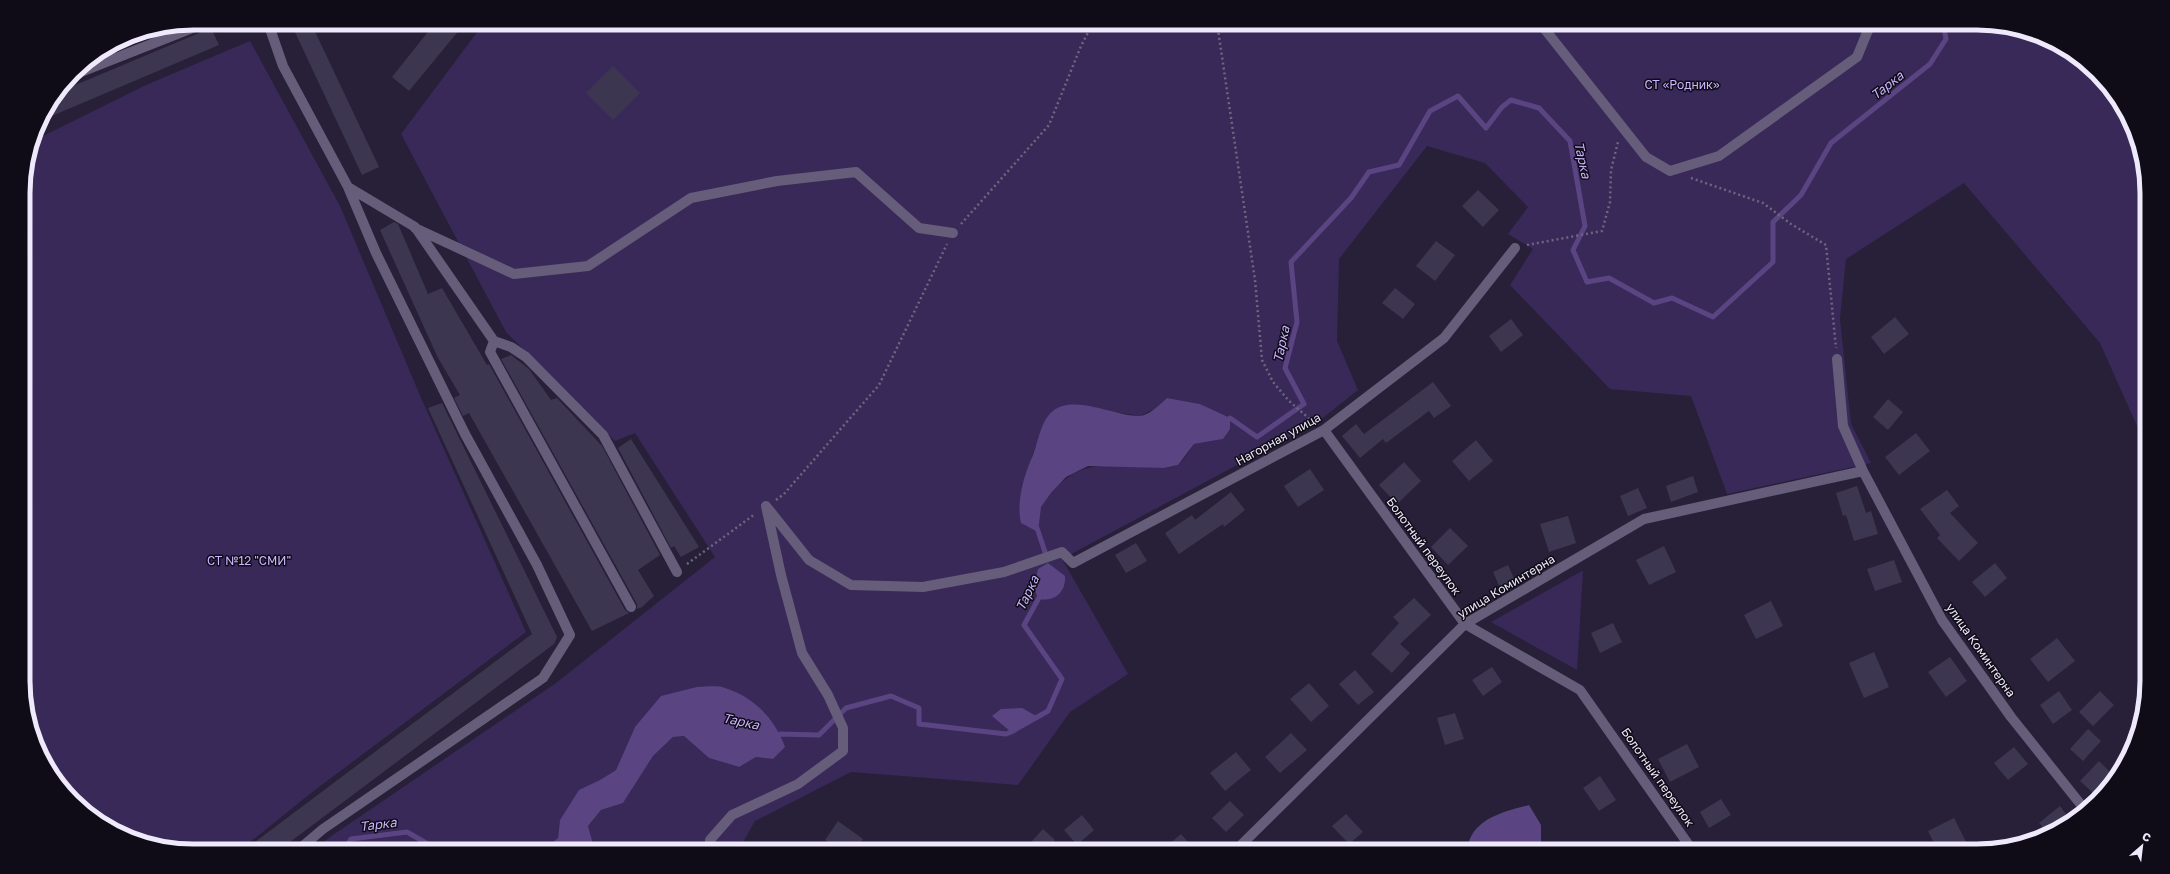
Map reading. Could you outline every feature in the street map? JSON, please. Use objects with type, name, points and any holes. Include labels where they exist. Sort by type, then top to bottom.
[{"type":"street","points":[[85,70],[187,30]]},
{"type":"street","points":[[271,30],[284,66],[348,187],[376,253],[465,434],[536,565],[570,635],[543,678],[323,830],[306,844]]},
{"type":"street","points":[[1550,30],[1646,157],[1670,171],[1719,156],[1856,57],[1868,30]]},
{"type":"street","points":[[348,187],[415,228],[514,274],[588,266],[691,198],[777,181],[856,172],[920,228],[953,233]]},
{"type":"street","points":[[415,228],[494,341],[511,347],[526,357],[603,435],[677,572]]},
{"type":"street","name":"Нагорная улица","points":[[766,506],[809,560],[851,585],[923,587],[1004,572],[1062,552],[1073,563],[1324,430],[1444,338],[1515,248]]},
{"type":"street","points":[[494,341],[490,352],[631,607]]},
{"type":"street","name":"улица Коминтерна","points":[[1837,359],[1843,426],[1863,471],[1942,620],[2011,717],[2082,806]]},
{"type":"street","name":"Болотный переулок","points":[[1324,430],[1465,624],[1580,690],[1688,844]]},
{"type":"street","name":"улица Коминтерна","points":[[1242,844],[1465,624],[1644,519],[1863,471]]},
{"type":"street","points":[[710,844],[710,840],[732,815],[798,784],[843,751],[843,728],[828,696],[802,653],[781,575],[766,506]]},
{"type":"path","points":[[677,572],[784,494],[879,385],[953,233],[1049,125],[1081,46],[1089,30]]},
{"type":"path","points":[[1217,30],[1255,280],[1262,360],[1273,382],[1289,401],[1308,418]]},
{"type":"path","points":[[1515,248],[1602,231],[1610,202],[1611,170],[1622,126]]},
{"type":"path","points":[[1670,171],[1763,203],[1791,224],[1826,245],[1837,359]]},
{"type":"green space","name":"СТ «Родник»","points":[[479,30],[1988,30],[2009,33],[2040,42],[2068,57],[2085,70],[2100,85],[2113,102],[2128,130],[2137,161],[2140,182],[2140,433],[2100,343],[1964,183],[1846,259],[1840,319],[1851,424],[1871,463],[1727,494],[1691,396],[1610,389],[1510,285],[1533,249],[1508,234],[1528,207],[1485,163],[1427,146],[1339,259],[1337,341],[1358,390],[1319,421],[1062,559],[1128,674],[1070,712],[1018,785],[851,772],[755,821],[742,844],[593,844],[588,826],[601,810],[623,803],[653,756],[673,737],[684,736],[709,758],[738,767],[756,757],[773,759],[785,747],[635,727],[616,770],[600,780],[560,820],[558,838],[551,844],[322,844],[556,683],[715,557],[635,433],[615,441],[506,332],[401,134]],"holes":[[[1167,398],[1200,404],[1212,411],[1223,439],[1194,444],[1184,459],[1173,467],[1097,466],[1085,469],[1073,474],[1063,481],[1052,492],[1041,507],[1025,477],[1043,425],[1090,408],[1140,416],[1154,409]]]},
{"type":"green space","name":"СТ №12 \"СМИ\"","points":[[250,41],[340,206],[422,400],[526,632],[311,793],[248,844],[182,844],[161,841],[130,832],[102,817],[85,804],[70,789],[57,772],[42,744],[31,702],[30,182],[33,161],[40,138],[146,85]]},
{"type":"green space","points":[[1582,571],[1577,670],[1491,622]]},
{"type":"water","points":[[1167,398],[1200,404],[1230,418],[1230,429],[1223,439],[1194,444],[1178,465],[1164,468],[1088,466],[1066,477],[1051,493],[1041,507],[1038,532],[1021,523],[1020,498],[1024,480],[1040,432],[1049,415],[1053,411],[1062,406],[1083,405],[1139,416],[1147,414]]},
{"type":"water","points":[[1048,563],[1065,576],[1065,582],[1061,592],[1054,598],[1044,600],[1038,599],[1034,587],[1038,569]]},
{"type":"water","points":[[715,686],[735,692],[754,703],[762,710],[775,727],[785,747],[773,759],[756,757],[739,767],[709,758],[684,736],[673,737],[653,756],[623,803],[601,810],[588,826],[593,844],[551,844],[558,838],[560,820],[579,790],[616,770],[635,727],[661,696],[697,687]]},
{"type":"water","points":[[1022,708],[1038,717],[1011,732],[992,716],[1001,709]]},
{"type":"water","points":[[1529,805],[1541,825],[1541,844],[1468,844],[1474,831],[1481,824],[1499,814]]},
{"type":"building","points":[[206,30],[212,30],[219,45],[49,117],[57,102],[68,88]]},
{"type":"building","points":[[294,30],[314,30],[379,167],[362,175]]},
{"type":"building","points":[[429,30],[459,30],[409,91],[392,77]]},
{"type":"building","points":[[613,66],[640,93],[613,120],[586,93]]},
{"type":"building","points":[[1478,190],[1499,210],[1483,227],[1462,206]]},
{"type":"building","points":[[394,222],[398,224],[428,294],[442,288],[487,365],[489,364],[625,610],[629,613],[592,631],[469,413],[463,416],[454,398],[460,395],[438,358],[380,230]]},
{"type":"building","points":[[1436,241],[1455,255],[1435,281],[1416,266]]},
{"type":"building","points":[[1395,288],[1415,304],[1403,319],[1382,303]]},
{"type":"building","points":[[1895,317],[1909,334],[1884,354],[1871,337]]},
{"type":"building","points":[[1511,319],[1523,335],[1501,352],[1489,336]]},
{"type":"building","points":[[511,355],[529,369],[551,400],[557,398],[602,446],[660,555],[638,570],[654,596],[642,607],[637,609],[637,604],[501,359]]},
{"type":"building","points":[[1433,382],[1451,406],[1434,418],[1429,411],[1386,443],[1383,439],[1360,458],[1342,436],[1356,424],[1364,434]]},
{"type":"building","points":[[1888,399],[1903,412],[1888,430],[1873,417]]},
{"type":"building","points":[[442,403],[557,637],[554,644],[287,844],[252,844],[532,634],[428,408]]},
{"type":"building","points":[[1916,433],[1930,451],[1899,475],[1885,457]]},
{"type":"building","points":[[631,439],[699,547],[681,557],[674,546],[671,548],[618,448]]},
{"type":"building","points":[[1476,440],[1493,461],[1469,481],[1452,461]]},
{"type":"building","points":[[1404,462],[1421,481],[1397,504],[1379,485]]},
{"type":"building","points":[[1310,469],[1324,490],[1298,507],[1284,486]]},
{"type":"building","points":[[1693,476],[1698,492],[1671,502],[1666,486]]},
{"type":"building","points":[[1857,486],[1866,513],[1871,511],[1878,534],[1854,541],[1846,515],[1843,516],[1836,493]]},
{"type":"building","points":[[1638,488],[1647,508],[1628,516],[1620,496]]},
{"type":"building","points":[[1947,490],[1959,506],[1950,513],[1978,543],[1959,561],[1937,538],[1940,535],[1920,509]]},
{"type":"building","points":[[1231,492],[1245,510],[1224,527],[1223,524],[1179,554],[1165,533],[1192,515],[1195,520]]},
{"type":"building","points":[[1568,516],[1576,543],[1549,552],[1540,524]]},
{"type":"building","points":[[1450,528],[1468,546],[1448,565],[1431,547]]},
{"type":"building","points":[[1136,543],[1147,561],[1126,573],[1115,555]]},
{"type":"building","points":[[1664,546],[1676,572],[1649,585],[1636,560]]},
{"type":"building","points":[[1894,560],[1902,582],[1875,591],[1867,569]]},
{"type":"building","points":[[1995,563],[2007,578],[1985,597],[1972,582]]},
{"type":"building","points":[[1508,565],[1517,585],[1502,592],[1493,572]]},
{"type":"building","points":[[1414,598],[1431,615],[1400,644],[1410,653],[1392,673],[1371,654],[1399,623],[1393,617]]},
{"type":"building","points":[[1771,601],[1783,626],[1756,639],[1744,615]]},
{"type":"building","points":[[1613,623],[1622,642],[1600,653],[1591,633]]},
{"type":"building","points":[[2057,638],[2075,661],[2048,682],[2030,659]]},
{"type":"building","points":[[1874,652],[1889,687],[1864,698],[1849,663]]},
{"type":"building","points":[[1950,657],[1967,681],[1946,697],[1928,672]]},
{"type":"building","points":[[1492,667],[1502,682],[1483,696],[1472,680]]},
{"type":"building","points":[[1355,670],[1374,692],[1358,705],[1339,684]]},
{"type":"building","points":[[1309,683],[1329,706],[1311,722],[1290,699]]},
{"type":"building","points":[[2059,691],[2072,710],[2053,724],[2040,705]]},
{"type":"building","points":[[2100,691],[2114,705],[2093,726],[2079,712]]},
{"type":"building","points":[[1455,713],[1464,739],[1445,745],[1437,718]]},
{"type":"building","points":[[2088,729],[2101,741],[2083,761],[2070,749]]},
{"type":"building","points":[[1291,733],[1307,750],[1280,773],[1265,757]]},
{"type":"building","points":[[1687,744],[1699,767],[1670,782],[1658,759]]},
{"type":"building","points":[[2014,747],[2028,764],[2008,780],[1994,763]]},
{"type":"building","points":[[1236,752],[1251,770],[1225,791],[1210,773]]},
{"type":"building","points":[[2099,761],[2112,774],[2093,793],[2080,781]]},
{"type":"building","points":[[1600,776],[1616,800],[1599,811],[1583,788]]},
{"type":"building","points":[[1721,799],[1731,815],[1709,828],[1700,812]]},
{"type":"building","points":[[1230,801],[1244,815],[1226,832],[1212,818]]},
{"type":"building","points":[[2060,806],[2068,817],[2045,829],[2039,823]]},
{"type":"building","points":[[1346,814],[1363,832],[1349,844],[1332,826]]},
{"type":"building","points":[[1082,815],[1094,830],[1078,844],[1076,844],[1064,830]]},
{"type":"building","points":[[1954,818],[1966,842],[1962,844],[1934,844],[1928,831]]},
{"type":"building","points":[[838,821],[863,839],[860,844],[831,844],[825,840]]},
{"type":"building","points":[[1043,829],[1055,840],[1052,844],[1029,844]]},
{"type":"building","points":[[1181,834],[1190,844],[1169,844]]},
{"type":"waterway","name":"Тарка","points":[[1224,422],[1230,418],[1257,437],[1304,404],[1285,368],[1297,322],[1291,262],[1351,198],[1369,172],[1399,165],[1430,111],[1458,96],[1486,128],[1502,107],[1511,100],[1539,108],[1570,141],[1585,226],[1573,250],[1587,282],[1609,278],[1654,303],[1672,298],[1713,317],[1773,262],[1773,222],[1801,195],[1831,143],[1930,64],[1946,39],[1944,30]]},
{"type":"waterway","name":"Тарка","points":[[1037,528],[1047,558]]},
{"type":"waterway","name":"Тарка","points":[[775,737],[780,734],[819,735],[846,708],[891,696],[919,708],[919,724],[1006,734],[1011,732],[1048,711],[1062,679],[1024,625],[1041,594]]},
{"type":"waterway","name":"Тарка","points":[[348,844],[351,839],[407,832],[428,844]]}]
